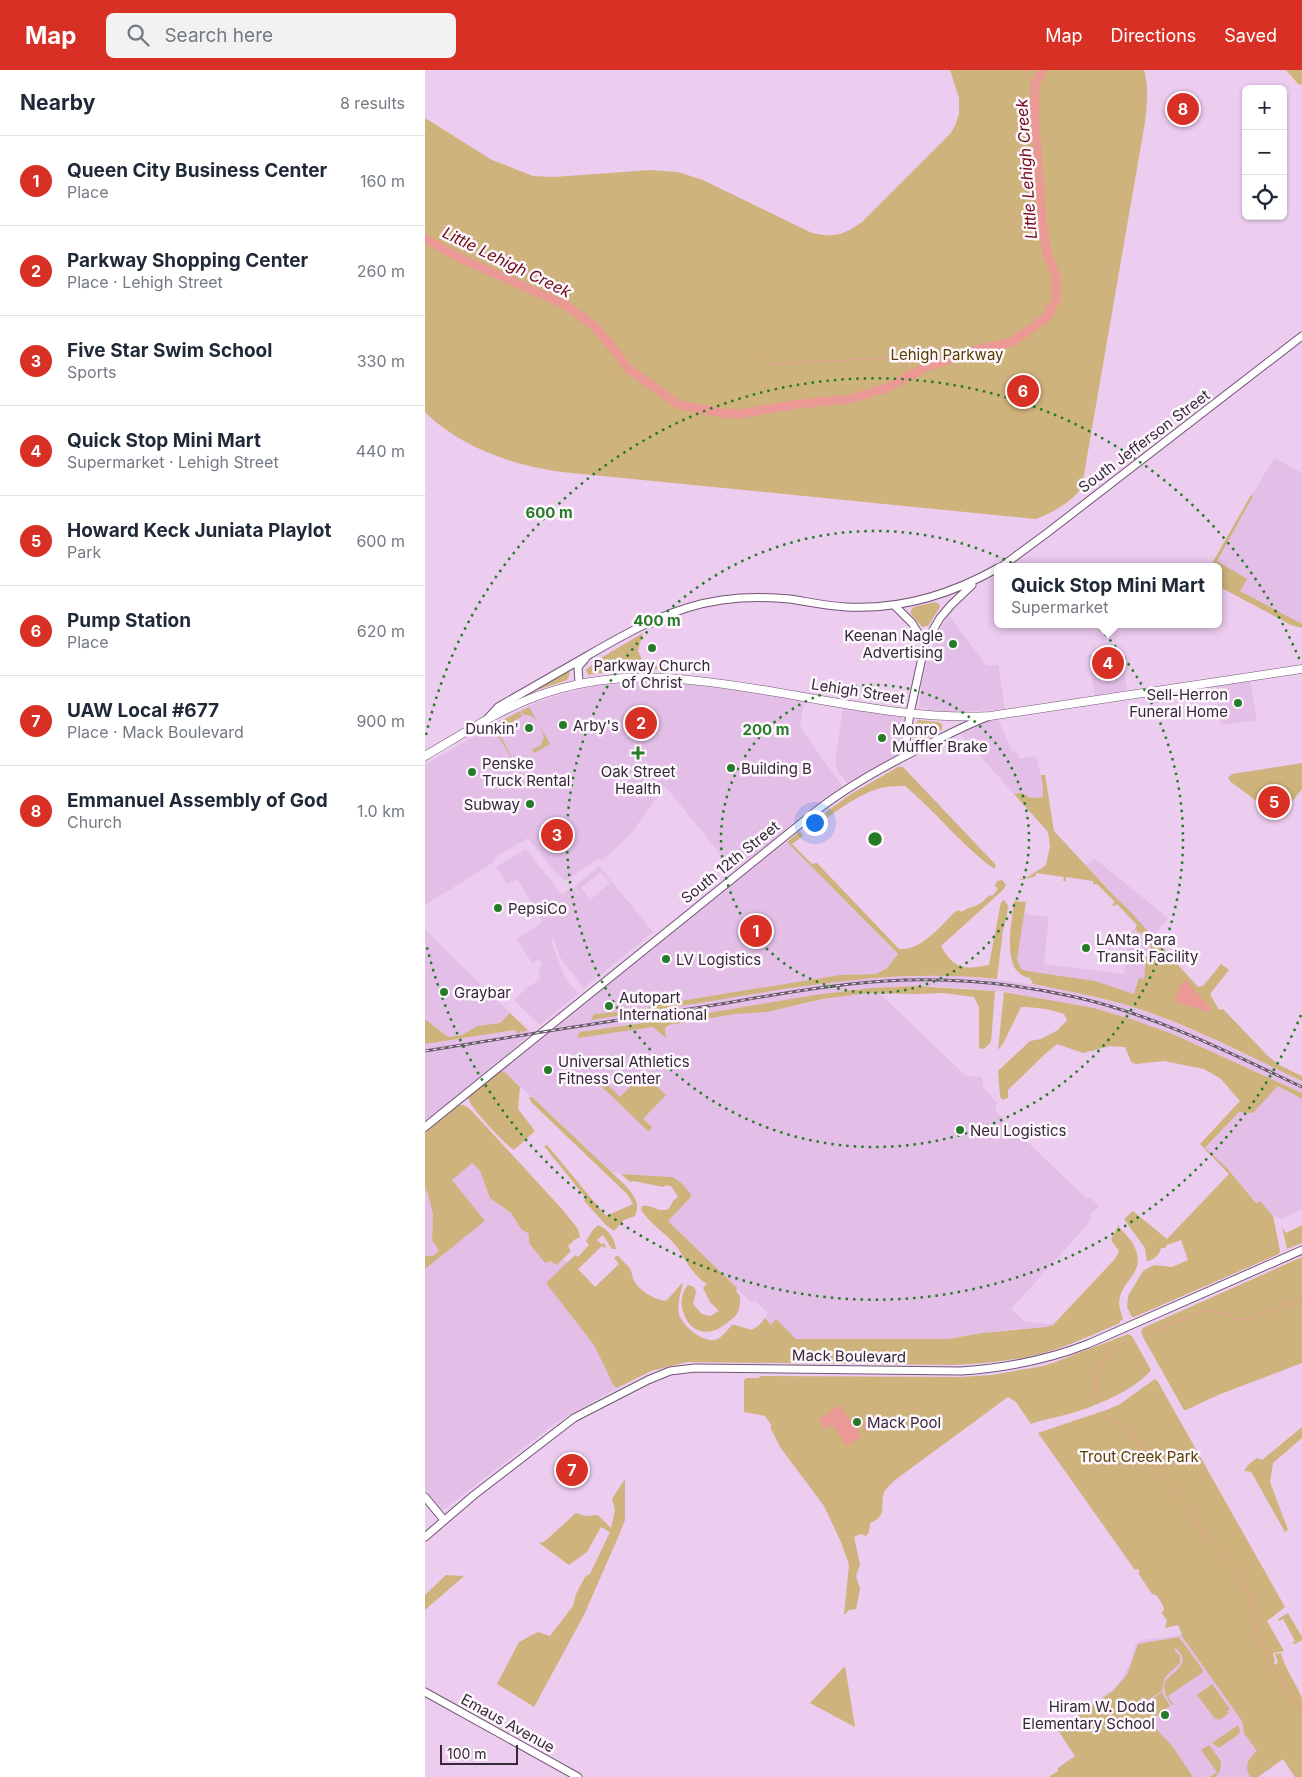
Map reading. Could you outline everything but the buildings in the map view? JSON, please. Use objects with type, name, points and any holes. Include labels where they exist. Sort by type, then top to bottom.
[{"type":"main road","name":"South Jefferson Street","points":[[1005,563],[1047,533],[1302,336]]},
{"type":"main road","name":"South Jefferson Street","points":[[487,719],[498,706],[622,635],[657,619],[688,608],[721,600],[772,598],[844,607],[894,605],[937,595],[980,578],[994,570]]},
{"type":"main road","points":[[904,756],[910,713],[925,644],[934,627],[951,605],[980,578]]},
{"type":"main road","points":[[894,605],[912,623],[925,644]]},
{"type":"main road","name":"South Jefferson Street","points":[[579,683],[578,667],[582,661],[597,650]]},
{"type":"main road","name":"Lehigh Street","points":[[425,756],[487,719],[529,698],[579,683],[631,677],[673,677],[910,713],[990,716],[1302,669]]},
{"type":"main road","name":"South 12th Street","points":[[425,1127],[819,808],[853,785],[904,756],[971,723],[990,716]]},
{"type":"main road","name":"Mack Boulevard","points":[[425,1537],[574,1418],[648,1380],[671,1371],[695,1368],[961,1371],[991,1369],[1028,1362],[1088,1344],[1302,1250]]},
{"type":"main road","points":[[425,1497],[444,1520]]},
{"type":"main road","name":"Emaus Avenue","points":[[425,1692],[578,1777]]},
{"type":"shaded area","points":[[1274,458],[1302,473],[1302,628],[1291,625],[1222,588],[1222,563],[1212,563]]},
{"type":"shaded area","points":[[949,616],[987,666],[998,665],[1005,709],[960,712],[936,711],[919,707],[922,682],[929,654],[939,631]]},
{"type":"shaded area","points":[[1122,651],[1127,690],[1095,695],[1088,655]]},
{"type":"shaded area","points":[[1250,681],[1257,720],[1221,725],[1215,688],[1218,685]]},
{"type":"shaded area","points":[[635,682],[687,683],[804,701],[800,727],[842,786],[809,810],[734,871],[665,786],[633,831],[613,851],[603,860],[596,860],[566,881],[557,874],[528,838],[495,857],[494,862],[425,905],[425,765],[501,720],[537,702],[597,686]]},
{"type":"shaded area","points":[[843,708],[902,717],[904,721],[900,748],[895,756],[847,783],[837,770],[835,761]]},
{"type":"shaded area","points":[[998,719],[1012,752],[1017,751],[1019,759],[1036,756],[1043,786],[1043,797],[1031,798],[1022,793],[1014,794],[959,732],[980,723]]},
{"type":"shaded area","points":[[785,840],[898,955],[887,968],[876,974],[840,975],[655,1005],[641,1010],[594,1014],[591,1019],[798,986],[860,979],[944,975],[993,979],[1065,990],[1123,1004],[1160,1017],[1206,1036],[1302,1081],[1302,1093],[1175,1035],[1010,992],[954,987],[871,988],[580,1032],[653,1027],[666,1037],[665,1028],[669,1025],[735,1014],[767,1012],[852,994],[879,993],[966,1076],[982,1077],[983,1087],[997,1103],[995,1110],[998,1114],[1085,1197],[1091,1198],[1099,1206],[1091,1214],[1088,1224],[1011,1309],[1024,1321],[1053,1325],[1051,1326],[982,1333],[948,1339],[795,1339],[776,1319],[771,1325],[765,1318],[768,1313],[755,1301],[752,1303],[667,1221],[690,1198],[672,1177],[612,1172],[505,1072],[501,1071]]},
{"type":"shaded area","points":[[526,849],[562,895],[572,887],[587,904],[574,887],[599,866],[653,932],[584,988],[562,961],[551,933],[552,943],[564,976],[578,994],[540,1025],[514,1000],[528,987],[541,979],[538,972],[542,963],[538,960],[532,963],[517,939],[543,922],[539,915],[550,904],[547,901],[535,908],[517,879],[507,884],[496,867]],"holes":[[[601,872],[610,883],[590,900],[581,888]]]},
{"type":"shaded area","points":[[1095,859],[1168,918],[1153,937],[1086,865]]},
{"type":"shaded area","points":[[1024,914],[1049,917],[1044,964],[1124,974],[1130,932],[1135,929],[1138,932],[1152,936],[1149,956],[1146,957],[1144,979],[1139,979],[1135,994],[1095,981],[1021,969],[1017,960]]},
{"type":"shaded area","points":[[425,930],[510,1013],[500,1023],[477,1026],[462,1035],[448,1037],[425,1019]]},
{"type":"shaded area","points":[[1186,980],[1211,1010],[1208,1012],[1176,1002],[1175,999],[1183,981]]},
{"type":"shaded area","points":[[516,1030],[523,1032],[528,1030],[532,1033],[425,1123],[425,1044]]},
{"type":"shaded area","points":[[1278,1086],[1302,1099],[1302,1209],[1281,1219],[1273,1216],[1260,1201],[1257,1203],[1227,1168],[1205,1149],[1239,1112],[1253,1113]]},
{"type":"shaded area","points":[[472,1163],[480,1171],[490,1198],[511,1213],[521,1229],[529,1234],[550,1261],[557,1265],[563,1260],[568,1262],[569,1275],[611,1299],[619,1387],[557,1422],[443,1510],[440,1509],[425,1490],[425,1269],[485,1221],[451,1180]]},
{"type":"shaded area","points":[[425,1188],[433,1215],[432,1240],[439,1251],[433,1256],[425,1256]]},
{"type":"shaded area","points":[[839,1405],[862,1436],[847,1446],[832,1425],[825,1429],[818,1420]]},
{"type":"shaded area","points":[[876,1414],[881,1422],[867,1432],[862,1424]]},
{"type":"shaded area","name":"Hiram W. Dodd Elementary School","points":[[1189,1633],[1283,1759],[1258,1777],[1049,1777],[1075,1756],[1057,1729],[1119,1683],[1130,1664],[1136,1643],[1142,1640]]},
{"type":"green space","name":"Lehigh Parkway","points":[[950,70],[1144,70],[1146,76],[1147,103],[1145,122],[1082,486],[1075,496],[1062,506],[1035,519],[562,472],[525,465],[489,453],[455,436],[425,412],[425,118],[492,160],[533,176],[554,177],[651,170],[678,172],[703,180],[812,233],[833,235],[844,233],[862,222],[950,134],[959,114],[959,98]]},
{"type":"green space","points":[[1286,70],[1302,70],[1302,84],[1299,85]]},
{"type":"green space","points":[[1251,495],[1253,496],[1217,561],[1220,563],[1212,563]]},
{"type":"green space","points":[[1222,564],[1247,579],[1240,591],[1302,624],[1302,628],[1291,625],[1222,588]]},
{"type":"green space","points":[[935,602],[940,607],[928,626],[922,627],[911,614],[911,610],[914,607]]},
{"type":"green space","points":[[643,633],[638,651],[642,660],[642,666],[660,666],[661,669],[617,671],[588,675],[586,670],[594,663],[597,663],[596,661]]},
{"type":"green space","points":[[568,671],[570,673],[567,680],[534,691]]},
{"type":"green space","points":[[529,707],[550,744],[534,753],[532,750],[541,745],[544,737],[534,718],[524,715],[521,711]]},
{"type":"green space","points":[[520,711],[522,716],[499,731],[516,765],[492,726]]},
{"type":"green space","points":[[918,720],[938,722],[942,724],[942,730],[919,742],[915,738],[914,732]]},
{"type":"green space","points":[[1302,763],[1302,789],[1279,818],[1228,778],[1232,774]]},
{"type":"green space","points":[[898,767],[903,767],[996,865],[994,869],[971,850],[905,786],[887,787],[865,794],[810,831],[805,827],[851,794]]},
{"type":"green space","points":[[1041,775],[1045,775],[1054,831],[1128,909],[1198,987],[1203,986],[1221,964],[1229,970],[1210,994],[1219,1010],[1223,1009],[1279,1065],[1302,1076],[1302,1081],[1214,1039],[1146,1011],[1112,1001],[1033,984],[1030,978],[1021,974],[1015,967],[1011,957],[1010,946],[1014,901],[1026,902],[1017,960],[1021,969],[1027,971],[1095,981],[1134,994],[1139,978],[1144,979],[1146,957],[1149,956],[1152,936],[1138,932],[1135,929],[1137,925],[1117,904],[1112,905],[1115,902],[1097,884],[1093,884],[1093,881],[1066,877],[1066,881],[1063,881],[1064,877],[1036,873],[1036,876],[1022,880],[1018,879],[1025,879],[1046,865],[1050,846],[1048,832],[1014,794],[1022,793],[1031,798],[1043,797]]},
{"type":"green space","points":[[800,831],[803,836],[792,844],[812,864],[817,863],[899,949],[907,949],[923,942],[955,912],[959,910],[962,912],[980,903],[990,895],[992,896],[998,889],[995,886],[997,881],[1002,880],[1006,885],[1003,890],[941,946],[950,959],[961,966],[989,965],[1001,902],[1004,900],[1008,906],[997,979],[927,976],[857,980],[787,989],[591,1020],[594,1014],[641,1010],[655,1005],[840,975],[876,974],[887,968],[898,954],[787,842]]},
{"type":"green space","points":[[916,986],[995,991],[991,1042],[984,1049],[979,1048],[979,1007],[974,997],[943,993],[868,993],[823,999],[767,1012],[735,1014],[669,1025],[665,1028],[666,1038],[653,1027],[577,1038],[580,1032],[815,995],[871,988]]},
{"type":"green space","points":[[1004,992],[1094,1008],[1134,1020],[1175,1035],[1302,1093],[1302,1099],[1278,1086],[1253,1113],[1239,1112],[1205,1148],[1227,1168],[1256,1203],[1260,1201],[1273,1216],[1279,1254],[1132,1317],[1127,1307],[1128,1296],[1143,1271],[1154,1265],[1172,1267],[1188,1260],[1181,1240],[1161,1248],[1156,1257],[1147,1261],[1145,1248],[1124,1219],[1133,1211],[1167,1239],[1229,1174],[1200,1144],[1240,1101],[1221,1079],[1204,1069],[1164,1061],[1136,1064],[1131,1062],[1125,1047],[1110,1046],[1083,1053],[1057,1044],[1008,1090],[1008,1098],[1002,1100],[998,1071],[1030,1041],[1041,1039],[1058,1030],[1067,1020],[1064,1014],[1059,1012],[1021,1007],[1003,1044],[998,1050]]},
{"type":"green space","points":[[510,1013],[528,1030],[521,1031],[518,1034],[515,1030],[425,1044],[425,1019],[448,1037],[462,1035],[477,1026],[500,1023]]},
{"type":"green space","points":[[501,1071],[505,1072],[520,1087],[518,1109],[535,1131],[514,1150],[480,1116],[468,1097]]},
{"type":"green space","points":[[643,1073],[666,1095],[643,1119],[652,1127],[649,1132],[599,1084],[603,1080],[620,1097]]},
{"type":"green space","points":[[529,1097],[532,1097],[625,1185],[637,1203],[635,1216],[624,1220],[614,1231],[584,1201],[586,1198],[544,1146],[547,1145],[606,1216],[633,1204],[628,1195],[532,1103]]},
{"type":"green space","points":[[459,1105],[469,1108],[578,1229],[580,1237],[568,1246],[571,1251],[557,1265],[550,1261],[545,1263],[529,1243],[529,1234],[521,1229],[511,1213],[490,1198],[480,1171],[472,1163],[452,1180],[485,1221],[425,1269],[425,1256],[433,1256],[439,1251],[432,1240],[433,1215],[425,1188],[425,1132]]},
{"type":"green space","points":[[621,1174],[672,1177],[683,1184],[691,1195],[668,1221],[737,1288],[736,1291],[740,1296],[738,1311],[734,1317],[720,1328],[706,1332],[699,1331],[688,1323],[682,1307],[682,1298],[688,1285],[694,1287],[696,1292],[693,1304],[702,1314],[710,1316],[719,1311],[710,1302],[703,1288],[707,1284],[694,1272],[673,1242],[641,1210],[642,1206],[661,1210],[669,1209],[673,1201],[678,1197],[672,1187],[630,1182]]},
{"type":"green space","points":[[598,1225],[610,1234],[616,1249],[612,1249],[603,1235],[597,1240],[601,1244],[604,1243],[606,1247],[602,1246],[578,1269],[595,1287],[619,1264],[614,1258],[618,1255],[630,1269],[633,1279],[639,1287],[647,1294],[656,1298],[666,1301],[683,1282],[678,1306],[681,1319],[689,1329],[701,1337],[713,1340],[720,1338],[732,1325],[753,1329],[765,1318],[771,1325],[776,1319],[796,1339],[948,1339],[982,1333],[1046,1327],[1053,1325],[1115,1259],[1119,1251],[1111,1240],[1118,1226],[1134,1245],[1138,1264],[1121,1293],[1119,1303],[1123,1319],[1120,1323],[1070,1344],[1040,1354],[996,1362],[951,1365],[687,1362],[651,1371],[617,1388],[614,1386],[594,1345],[546,1283],[575,1255],[578,1257],[589,1245],[586,1241]]},
{"type":"green space","points":[[1302,1225],[1302,1243],[1287,1249],[1282,1227],[1286,1233]]},
{"type":"green space","name":"Trout Creek Park","points":[[1302,1257],[1302,1363],[1184,1410],[1143,1337],[1141,1331],[1143,1328]]},
{"type":"green space","points":[[1128,1334],[1132,1336],[1151,1370],[1134,1385],[1110,1399],[1084,1409],[1031,1424],[1016,1402],[1008,1397],[891,1483],[883,1494],[879,1518],[870,1523],[869,1532],[866,1536],[861,1534],[854,1537],[860,1564],[856,1576],[860,1589],[856,1609],[849,1610],[844,1615],[849,1565],[841,1542],[824,1506],[780,1447],[770,1427],[772,1426],[765,1416],[744,1412],[744,1380],[747,1378],[759,1378],[760,1376],[961,1377],[992,1375],[1043,1366]]},
{"type":"green space","name":"Trout Creek Park","points":[[1155,1379],[1285,1607],[1267,1621],[1284,1651],[1273,1653],[1274,1663],[1275,1665],[1278,1662],[1275,1654],[1281,1653],[1302,1698],[1302,1777],[1295,1777],[1283,1759],[1258,1777],[1250,1777],[1247,1766],[1251,1757],[1257,1751],[1244,1733],[1242,1721],[1181,1635],[1178,1625],[1165,1628],[1167,1620],[1161,1612],[1164,1611],[1160,1600],[1156,1595],[1152,1594],[1138,1573],[1140,1572],[1138,1569],[1135,1570],[1038,1433],[1120,1404]]},
{"type":"green space","points":[[1302,1427],[1302,1438],[1273,1463],[1270,1482],[1288,1530],[1285,1532],[1251,1472],[1244,1471],[1257,1458],[1262,1460]]},
{"type":"green space","points":[[625,1479],[625,1520],[584,1615],[534,1707],[497,1684],[519,1642],[538,1632],[550,1636],[573,1606],[576,1594],[585,1577],[590,1574],[610,1532],[601,1527],[587,1552],[569,1565],[539,1543],[544,1542],[576,1513],[585,1516],[598,1515],[611,1528],[615,1510],[612,1499]]},
{"type":"green space","points":[[446,1575],[464,1576],[425,1610],[425,1595]]},
{"type":"green space","points":[[1288,1613],[1302,1637],[1302,1640],[1295,1644],[1292,1643],[1295,1641],[1283,1619],[1279,1621],[1278,1619]]},
{"type":"green space","points":[[1179,1637],[1203,1670],[1202,1673],[1168,1696],[1172,1705],[1164,1688],[1168,1678],[1181,1665],[1183,1659],[1180,1652],[1175,1648],[1174,1650],[1180,1656],[1180,1663],[1165,1677],[1162,1691],[1146,1701],[1143,1697],[1141,1698],[1144,1702],[1148,1702],[1162,1692],[1170,1706],[1153,1718],[1158,1731],[1173,1747],[1193,1777],[1049,1777],[1075,1756],[1058,1730],[1113,1691],[1127,1675],[1138,1644]]},
{"type":"green space","points":[[845,1666],[855,1727],[810,1703]]},
{"type":"green space","points":[[1212,1684],[1230,1709],[1227,1711],[1229,1713],[1219,1720],[1215,1719],[1197,1695]]},
{"type":"green space","points":[[1238,1725],[1239,1734],[1219,1748],[1212,1743]]},
{"type":"green space","points":[[1209,1745],[1221,1761],[1220,1771],[1215,1777],[1210,1777],[1217,1772],[1201,1750]]},
{"type":"waterway","points":[[1025,70],[1035,87]]},
{"type":"waterway","name":"Little Lehigh Creek","points":[[425,239],[462,259],[564,304],[594,326],[618,354],[626,367],[679,405],[740,414],[799,404],[850,399],[886,388],[924,368],[973,351],[1012,342],[1047,317],[1056,299],[1056,277],[1047,253],[1042,221],[1035,120],[1035,85],[1042,70]]},
{"type":"waterway","points":[[762,357],[771,364],[884,358],[902,362],[915,373]]},
{"type":"waterway","points":[[1152,1332],[1207,1310],[1227,1314],[1234,1319],[1248,1320],[1302,1299]]},
{"type":"waterway","points":[[1099,1399],[1097,1386],[1099,1369],[1107,1354],[1127,1342]]},
{"type":"waterway","points":[[1106,1417],[1131,1432],[1169,1485],[1183,1499],[1197,1521],[1202,1534],[1223,1553],[1241,1575],[1249,1593],[1257,1634],[1270,1662],[1302,1711]]},
{"type":"railway","points":[[425,1051],[817,988],[886,981],[934,980],[981,982],[1028,988],[1105,1005],[1191,1036],[1302,1087]]},
{"type":"place","name":"Emmanuel Assembly of God","points":[[1183,109]]},
{"type":"place","name":"Pump Station","points":[[1023,391]]},
{"type":"place","name":"Keenan Nagle Advertising","points":[[953,644]]},
{"type":"place","name":"Parkway Church of Christ","points":[[652,648]]},
{"type":"place","name":"Quick Stop Mini Mart","points":[[1108,663]]},
{"type":"place","name":"Sell-Herron Funeral Home","points":[[1238,703]]},
{"type":"place","name":"Parkway Shopping Center","points":[[641,723]]},
{"type":"place","name":"Arby's","points":[[563,725]]},
{"type":"place","name":"Dunkin'","points":[[529,728]]},
{"type":"place","name":"Monro Muffler Brake","points":[[882,738]]},
{"type":"place","name":"Oak Street Health","points":[[638,753]]},
{"type":"place","name":"Building B","points":[[731,768]]},
{"type":"place","name":"Penske Truck Rental","points":[[472,772]]},
{"type":"place","name":"Howard Keck Juniata Playlot","points":[[1274,802]]},
{"type":"place","name":"Subway","points":[[530,804]]},
{"type":"place","name":"Five Star Swim School","points":[[557,835]]},
{"type":"place","name":"PepsiCo","points":[[498,908]]},
{"type":"place","name":"Queen City Business Center","points":[[756,931]]},
{"type":"place","name":"LANta Para Transit Facility","points":[[1086,948]]},
{"type":"place","name":"LV Logistics","points":[[666,959]]},
{"type":"place","name":"Graybar","points":[[444,992]]},
{"type":"place","name":"Autopart International","points":[[609,1006]]},
{"type":"place","name":"Universal Athletics Fitness Center","points":[[548,1070]]},
{"type":"place","name":"Neu Logistics","points":[[960,1130]]},
{"type":"place","name":"Mack Pool","points":[[857,1422]]},
{"type":"place","name":"UAW Local #677","points":[[572,1470]]},
{"type":"place","name":"Hiram W. Dodd Elementary School","points":[[1165,1715]]}]
